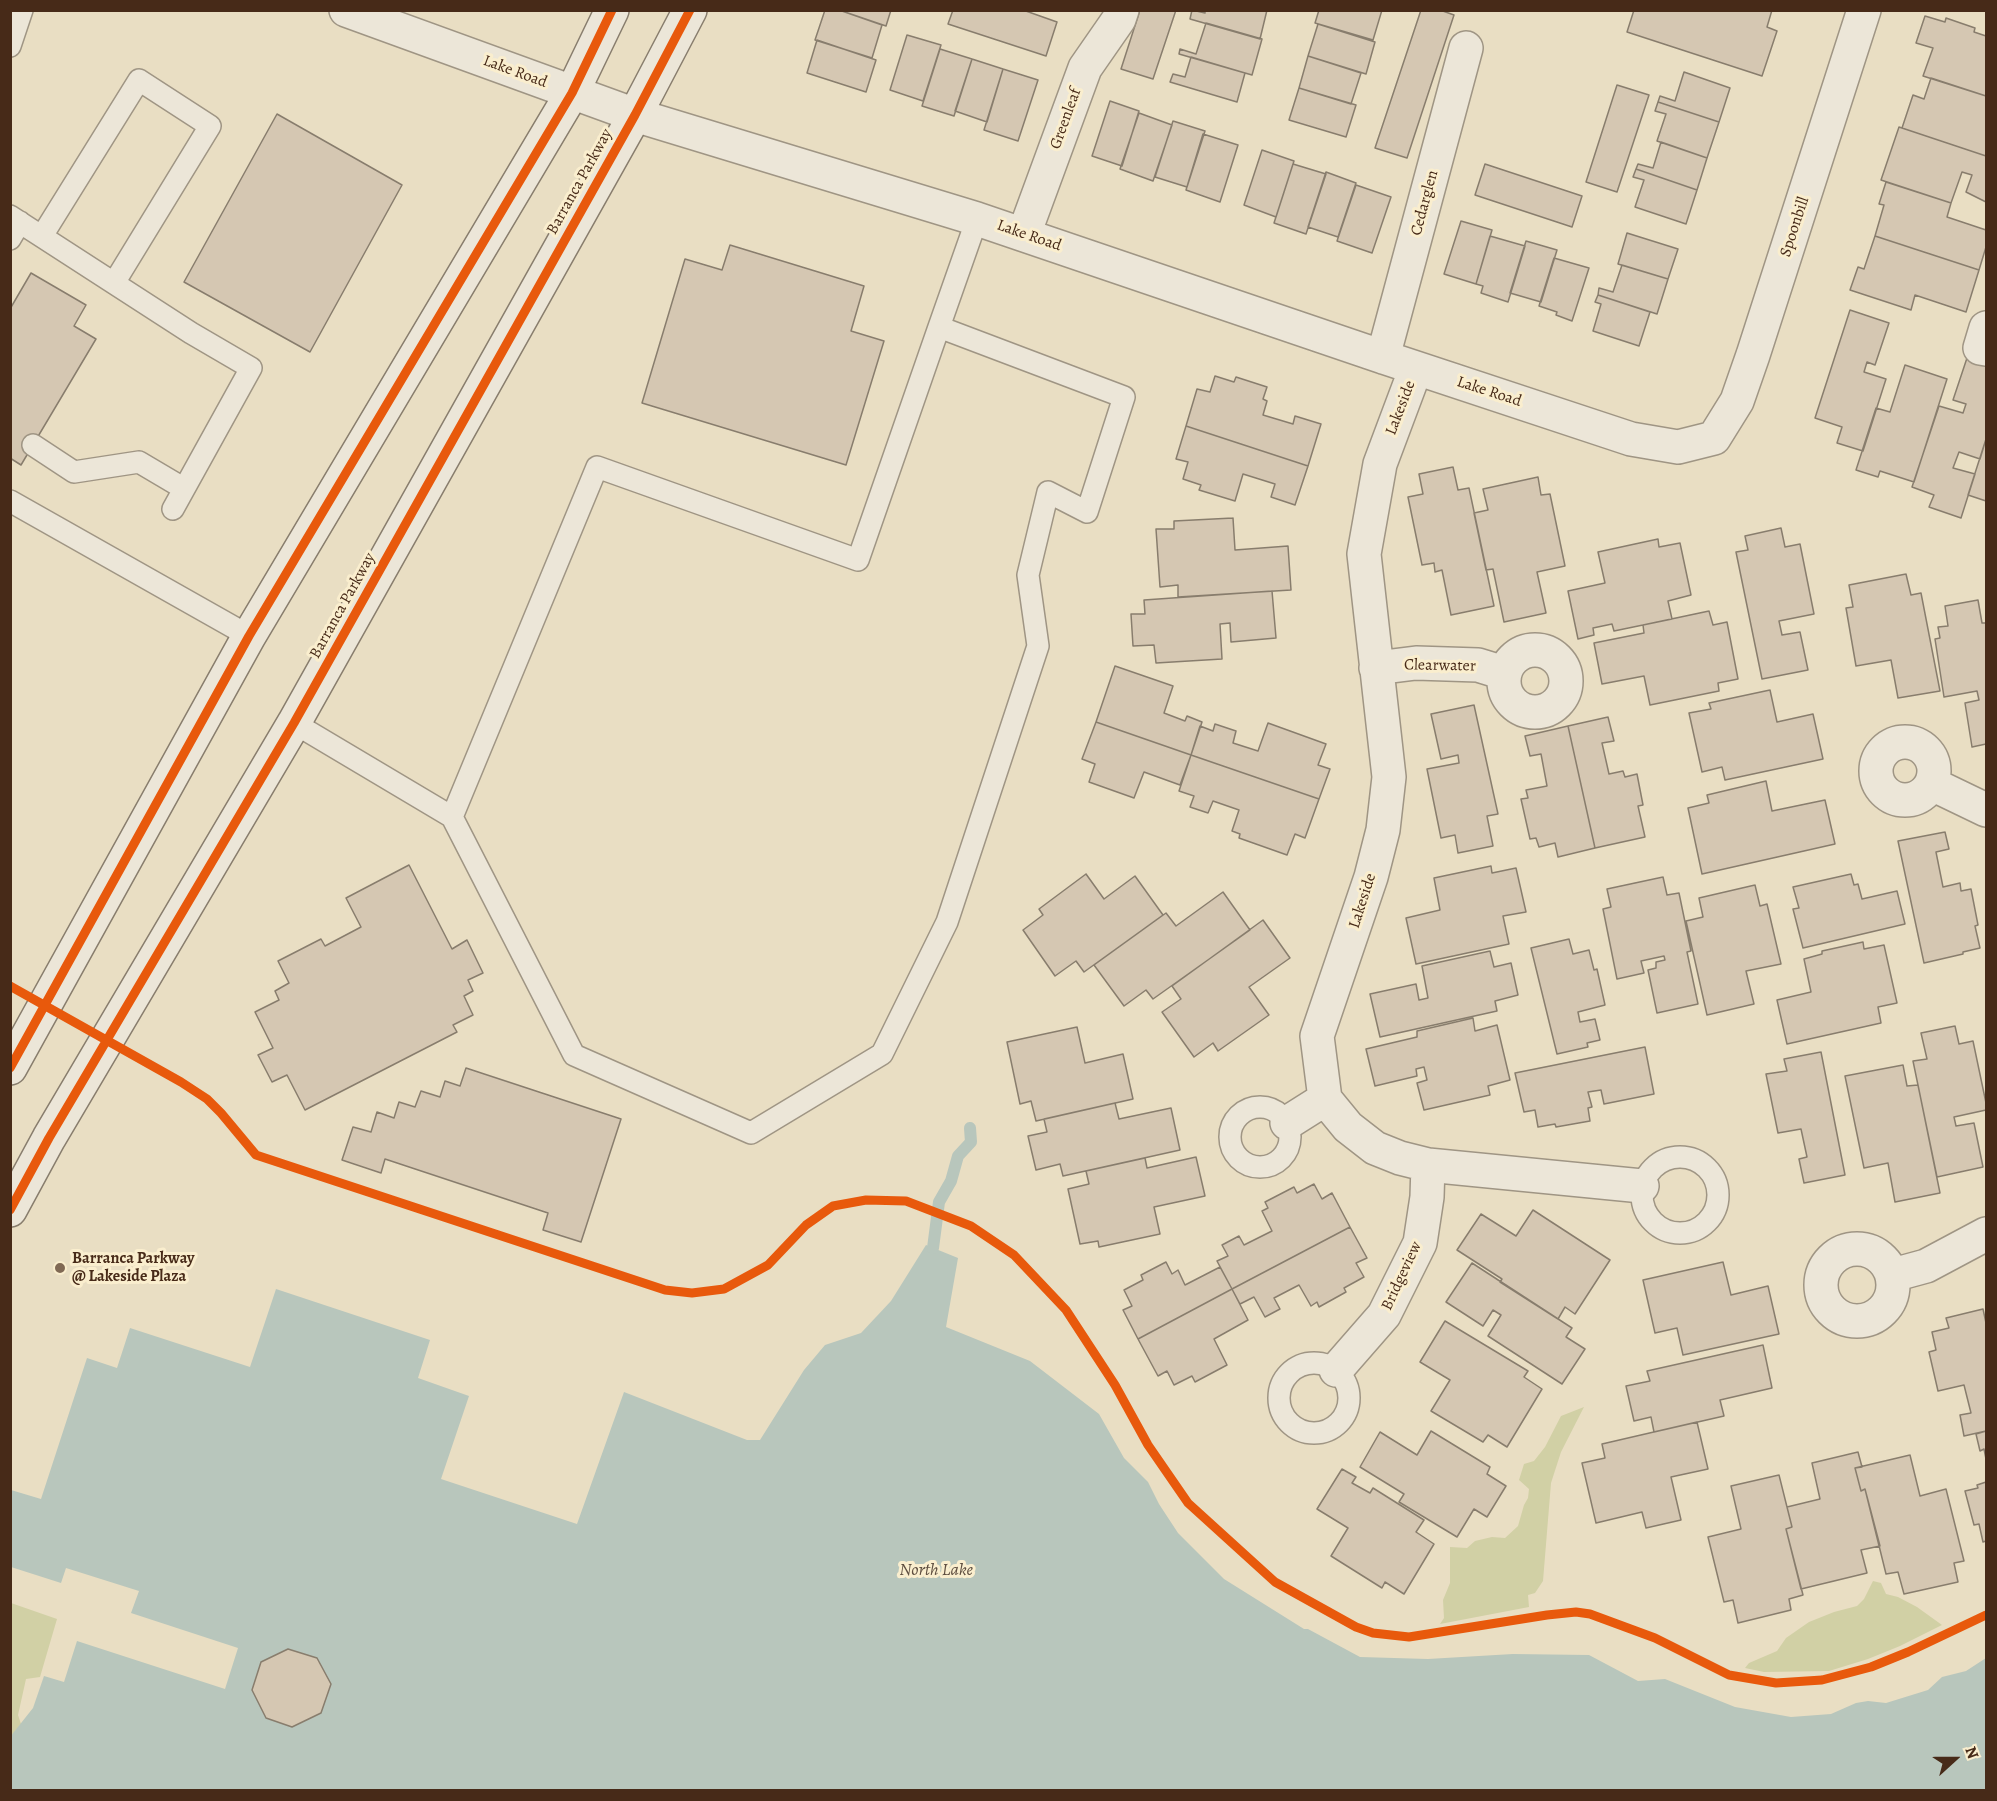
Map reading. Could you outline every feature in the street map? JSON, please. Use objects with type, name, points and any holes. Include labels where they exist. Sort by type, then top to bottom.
[{"type":"street","name":"Lake Road","points":[[346,10],[635,115],[1024,234],[1631,439],[1678,447],[1714,438]]},
{"type":"street","points":[[10,1068],[249,636],[572,93],[612,10]]},
{"type":"street","name":"Barranca Parkway","points":[[10,1210],[49,1138],[294,723],[635,115],[690,10]]},
{"type":"street","name":"Greenleaf","points":[[1024,234],[1085,68],[1119,19],[1122,10]]},
{"type":"street","name":"Spoonbill","points":[[1714,438],[1737,401],[1754,355],[1864,10]]},
{"type":"street","name":"Cedarglen","points":[[1383,357],[1466,48]]},
{"type":"street","points":[[1986,328],[1980,348],[1986,349]]},
{"type":"street","name":"Lakeside","points":[[1326,1099],[1317,1036],[1371,877],[1383,830],[1389,777],[1364,554],[1380,464],[1416,368]]},
{"type":"street","name":"Clearwater","points":[[1376,668],[1416,663],[1478,665],[1504,673]]},
{"type":"street","points":[[1932,784],[1986,810]]},
{"type":"street","points":[[1287,1123],[1326,1099],[1348,1127],[1375,1148],[1400,1158],[1428,1164],[1642,1186]]},
{"type":"street","name":"Bridgeview","points":[[1335,1370],[1384,1315],[1420,1243],[1427,1197],[1428,1164]]},
{"type":"street","points":[[1893,1275],[1926,1266],[1986,1234]]},
{"type":"lane","points":[[10,46],[22,10]]},
{"type":"lane","points":[[42,236],[139,80],[210,126],[114,283]]},
{"type":"lane","points":[[452,817],[597,467],[858,560],[977,219]]},
{"type":"lane","points":[[14,226],[42,236],[191,333],[251,368],[173,509]]},
{"type":"lane","points":[[294,723],[452,817],[574,1055],[751,1133],[882,1054],[947,922],[1038,646],[1028,575],[1048,492],[1087,512],[1124,397],[939,327]]},
{"type":"lane","points":[[33,445],[74,472],[139,462],[183,488]]},
{"type":"lane","points":[[10,501],[249,636]]},
{"type":"green space","points":[[1584,1407],[1561,1452],[1551,1483],[1543,1581],[1535,1593],[1528,1595],[1529,1607],[1440,1624],[1444,1618],[1443,1600],[1450,1583],[1450,1547],[1467,1548],[1475,1541],[1492,1537],[1505,1538],[1518,1526],[1529,1489],[1519,1480],[1524,1464],[1534,1461],[1545,1447],[1561,1416]]},
{"type":"green space","points":[[1873,1581],[1881,1583],[1886,1594],[1898,1597],[1917,1607],[1942,1625],[1900,1646],[1829,1671],[1764,1672],[1745,1668],[1749,1663],[1777,1651],[1786,1638],[1809,1622],[1857,1606],[1864,1599]]},
{"type":"green space","points":[[11,1603],[57,1619],[40,1677],[26,1679],[18,1715],[21,1724],[11,1737]]},
{"type":"water","name":"North Lake","points":[[926,1245],[958,1258],[946,1327],[1030,1361],[1099,1414],[1124,1458],[1148,1482],[1178,1533],[1224,1579],[1304,1629],[1360,1657],[1428,1659],[1513,1654],[1589,1655],[1638,1681],[1665,1679],[1735,1707],[1791,1717],[1831,1714],[1856,1703],[1868,1701],[1886,1703],[1928,1690],[1942,1677],[1966,1671],[1986,1658],[1986,1790],[11,1790],[10,1737],[33,1708],[44,1676],[64,1682],[77,1641],[225,1689],[238,1648],[131,1613],[139,1591],[66,1568],[61,1583],[11,1567],[11,1490],[41,1499],[87,1358],[117,1368],[130,1328],[250,1367],[276,1289],[430,1340],[418,1378],[469,1396],[441,1479],[577,1524],[624,1392],[747,1440],[760,1440],[804,1370],[825,1345],[861,1333],[891,1301]]},
{"type":"building","points":[[825,10],[839,10],[882,25],[872,58],[815,40]]},
{"type":"building","points":[[839,10],[891,10],[886,26]]},
{"type":"building","points":[[953,10],[1023,10],[1057,22],[1046,56],[948,24]]},
{"type":"building","points":[[1140,10],[1176,10],[1153,79],[1121,69]]},
{"type":"building","points":[[1192,10],[1205,13],[1205,10],[1267,10],[1260,39],[1190,19]]},
{"type":"building","points":[[1319,10],[1382,10],[1373,40],[1315,23]]},
{"type":"building","points":[[1421,10],[1440,10],[1454,15],[1407,158],[1375,148]]},
{"type":"building","points":[[1634,10],[1772,10],[1767,27],[1777,31],[1762,76],[1627,32]]},
{"type":"building","points":[[1925,16],[1945,22],[1946,18],[1975,28],[1974,32],[1986,36],[1986,96],[1923,76],[1933,48],[1916,43]]},
{"type":"building","points":[[1206,23],[1262,39],[1252,75],[1179,54],[1180,49],[1196,54]]},
{"type":"building","points":[[1318,24],[1375,42],[1366,74],[1308,56]]},
{"type":"building","points":[[907,35],[941,45],[923,101],[890,90]]},
{"type":"building","points":[[817,40],[876,60],[866,92],[807,73]]},
{"type":"building","points":[[940,49],[972,59],[954,116],[922,106]]},
{"type":"building","points":[[1308,56],[1361,73],[1351,104],[1299,88]]},
{"type":"building","points":[[1191,57],[1245,73],[1237,102],[1170,82],[1173,74],[1185,77]]},
{"type":"building","points":[[972,59],[1003,69],[987,122],[955,111]]},
{"type":"building","points":[[1003,69],[1038,80],[1018,141],[984,130]]},
{"type":"building","points":[[1684,72],[1730,88],[1719,122],[1658,102],[1660,96],[1675,101]]},
{"type":"building","points":[[1931,78],[1986,96],[1986,156],[1902,128],[1913,95],[1924,99]]},
{"type":"building","points":[[1617,85],[1649,95],[1617,192],[1586,182]]},
{"type":"building","points":[[1299,88],[1356,105],[1346,137],[1289,120]]},
{"type":"building","points":[[1110,101],[1139,111],[1122,166],[1092,156]]},
{"type":"building","points":[[1658,102],[1719,122],[1707,158],[1657,141],[1666,114],[1655,111]]},
{"type":"building","points":[[1139,113],[1172,125],[1153,181],[1120,169]]},
{"type":"building","points":[[277,114],[402,185],[310,352],[184,282]]},
{"type":"building","points":[[1173,121],[1205,131],[1187,187],[1155,177]]},
{"type":"building","points":[[1899,127],[1986,156],[1986,202],[1966,192],[1972,175],[1962,172],[1951,203],[1881,180]]},
{"type":"building","points":[[1203,134],[1238,145],[1220,202],[1186,190]]},
{"type":"building","points":[[1661,142],[1707,158],[1697,190],[1636,169],[1638,164],[1653,168]]},
{"type":"building","points":[[1262,150],[1294,161],[1276,217],[1244,205]]},
{"type":"building","points":[[1293,164],[1326,174],[1306,234],[1274,223]]},
{"type":"building","points":[[1485,164],[1582,196],[1572,227],[1475,195]]},
{"type":"building","points":[[1636,169],[1697,190],[1686,224],[1635,207],[1644,180],[1633,177]]},
{"type":"building","points":[[1326,172],[1356,183],[1338,237],[1308,227]]},
{"type":"building","points":[[1886,182],[1951,203],[1947,217],[1986,230],[1986,247],[1979,270],[1875,236],[1884,205],[1879,204]]},
{"type":"building","points":[[1356,185],[1391,197],[1372,253],[1337,241]]},
{"type":"building","points":[[1461,221],[1492,230],[1476,284],[1444,274]]},
{"type":"building","points":[[1627,233],[1678,249],[1668,279],[1618,264]]},
{"type":"building","points":[[1490,236],[1525,246],[1508,302],[1481,293],[1483,286],[1476,284]]},
{"type":"building","points":[[1875,236],[1979,270],[1966,312],[1915,295],[1911,310],[1850,290],[1858,267],[1864,269]]},
{"type":"building","points":[[1526,241],[1557,250],[1541,302],[1510,293]]},
{"type":"building","points":[[730,245],[864,286],[851,331],[884,341],[846,465],[642,403],[685,259],[722,270]]},
{"type":"building","points":[[1554,258],[1589,268],[1572,321],[1556,315],[1557,312],[1539,306]]},
{"type":"building","points":[[1622,265],[1668,279],[1657,314],[1598,295],[1599,288],[1613,292]]},
{"type":"building","points":[[31,273],[86,305],[74,326],[96,339],[21,465],[10,458],[10,309]]},
{"type":"building","points":[[1598,295],[1650,312],[1639,346],[1593,331],[1601,304],[1595,302]]},
{"type":"building","points":[[1850,310],[1889,323],[1875,365],[1867,362],[1864,372],[1886,379],[1863,451],[1837,443],[1842,427],[1815,418]]},
{"type":"building","points":[[1967,358],[1986,365],[1986,439],[1980,459],[1959,452],[1953,468],[1975,474],[1961,518],[1929,507],[1934,495],[1912,487],[1939,406],[1963,413],[1966,404],[1953,400]]},
{"type":"building","points":[[1905,365],[1947,379],[1914,482],[1880,471],[1878,477],[1856,470],[1876,408],[1890,412]]},
{"type":"building","points":[[1215,376],[1234,382],[1236,377],[1267,387],[1263,399],[1267,401],[1263,415],[1293,424],[1295,416],[1321,424],[1308,466],[1186,426],[1197,389],[1210,392]]},
{"type":"building","points":[[1186,426],[1308,466],[1295,505],[1271,497],[1275,484],[1243,474],[1235,501],[1199,490],[1201,485],[1183,479],[1188,462],[1176,459]]},
{"type":"building","points":[[1986,439],[1986,501],[1968,495]]},
{"type":"building","points":[[1453,467],[1458,490],[1469,488],[1494,606],[1451,615],[1442,570],[1435,572],[1434,563],[1422,565],[1408,497],[1423,494],[1419,474]]},
{"type":"building","points":[[1538,477],[1541,495],[1550,494],[1565,566],[1537,572],[1546,613],[1504,622],[1493,569],[1486,570],[1474,513],[1488,510],[1483,489]]},
{"type":"building","points":[[1233,518],[1235,550],[1288,546],[1291,590],[1178,597],[1178,585],[1160,587],[1156,529],[1174,529],[1174,521]]},
{"type":"building","points":[[1781,528],[1785,547],[1800,544],[1814,614],[1779,621],[1782,635],[1800,632],[1808,670],[1762,679],[1736,552],[1748,550],[1745,536]]},
{"type":"building","points":[[1658,539],[1659,547],[1680,543],[1691,595],[1668,601],[1672,619],[1614,631],[1612,624],[1593,628],[1594,635],[1578,639],[1568,591],[1605,583],[1598,552]]},
{"type":"building","points":[[1906,574],[1911,595],[1921,593],[1940,691],[1898,698],[1891,660],[1856,666],[1846,608],[1853,607],[1849,585]]},
{"type":"building","points":[[1272,591],[1276,638],[1231,642],[1230,623],[1220,624],[1222,659],[1156,663],[1154,645],[1133,646],[1131,614],[1145,614],[1144,600]]},
{"type":"building","points":[[1978,600],[1982,623],[1986,623],[1986,744],[1972,747],[1965,703],[1979,700],[1977,691],[1944,697],[1935,639],[1940,638],[1938,627],[1948,626],[1945,606]]},
{"type":"building","points":[[1709,611],[1713,625],[1727,622],[1738,679],[1718,683],[1719,691],[1650,705],[1644,676],[1602,684],[1594,643],[1644,633],[1643,625]]},
{"type":"building","points":[[1115,666],[1173,686],[1164,713],[1185,721],[1187,716],[1202,722],[1191,755],[1096,722]]},
{"type":"building","points":[[1770,690],[1777,722],[1813,714],[1823,759],[1725,780],[1722,767],[1702,772],[1689,713],[1711,709],[1709,703]]},
{"type":"building","points":[[1474,705],[1498,814],[1487,816],[1493,846],[1458,853],[1455,835],[1441,838],[1427,769],[1459,763],[1458,755],[1441,759],[1431,714]]},
{"type":"building","points":[[1608,717],[1614,741],[1602,743],[1609,774],[1623,771],[1625,777],[1637,774],[1643,805],[1638,806],[1645,837],[1595,848],[1568,726]]},
{"type":"building","points":[[1096,722],[1191,755],[1180,785],[1144,772],[1134,798],[1089,782],[1095,764],[1082,759]]},
{"type":"building","points":[[1268,723],[1326,744],[1318,765],[1330,769],[1319,799],[1191,755],[1200,726],[1213,731],[1215,724],[1236,731],[1233,743],[1258,751]]},
{"type":"building","points":[[1568,726],[1595,848],[1558,857],[1555,843],[1539,847],[1536,838],[1530,839],[1521,799],[1528,798],[1526,790],[1547,786],[1541,754],[1530,756],[1525,736]]},
{"type":"building","points":[[1191,755],[1319,799],[1305,838],[1295,834],[1287,855],[1239,838],[1240,834],[1232,831],[1239,810],[1213,801],[1208,813],[1190,807],[1194,796],[1179,791]]},
{"type":"building","points":[[1766,781],[1772,811],[1825,800],[1835,844],[1702,874],[1688,808],[1709,803],[1707,795]]},
{"type":"building","points":[[1945,832],[1949,849],[1936,852],[1943,887],[1960,883],[1961,891],[1971,889],[1980,948],[1924,963],[1898,841]]},
{"type":"building","points":[[409,865],[452,949],[467,940],[483,973],[468,980],[473,991],[464,996],[473,1015],[453,1025],[457,1032],[305,1110],[287,1075],[272,1082],[258,1055],[273,1048],[255,1012],[279,1000],[275,991],[289,983],[278,961],[321,939],[325,946],[361,927],[346,898]]},
{"type":"building","points":[[1491,866],[1492,873],[1516,868],[1526,912],[1503,916],[1509,944],[1416,964],[1406,918],[1440,910],[1434,878]]},
{"type":"building","points":[[1086,874],[1104,899],[1135,876],[1163,915],[1084,972],[1076,961],[1055,976],[1023,930],[1043,915],[1039,909]]},
{"type":"building","points":[[1851,874],[1854,885],[1858,884],[1862,899],[1897,891],[1905,924],[1803,948],[1793,909],[1799,908],[1793,887]]},
{"type":"building","points":[[1663,877],[1667,895],[1679,893],[1691,951],[1687,952],[1698,1004],[1657,1013],[1648,970],[1656,968],[1656,962],[1665,960],[1664,956],[1641,961],[1644,973],[1617,979],[1603,909],[1611,907],[1607,889]]},
{"type":"building","points":[[1755,885],[1760,906],[1767,904],[1781,964],[1746,971],[1754,1004],[1707,1015],[1686,921],[1703,917],[1699,898]]},
{"type":"building","points":[[1223,892],[1250,930],[1153,999],[1146,990],[1124,1006],[1094,965],[1166,913],[1176,926]]},
{"type":"building","points":[[1263,920],[1290,958],[1249,987],[1269,1015],[1218,1051],[1213,1043],[1194,1057],[1162,1012],[1181,999],[1172,986]]},
{"type":"building","points":[[1569,939],[1573,954],[1589,950],[1594,970],[1597,969],[1605,1005],[1578,1012],[1580,1022],[1595,1019],[1600,1040],[1587,1043],[1588,1047],[1557,1054],[1531,948]]},
{"type":"building","points":[[1863,942],[1864,949],[1884,945],[1897,1003],[1878,1007],[1881,1023],[1787,1044],[1777,1000],[1811,992],[1804,959],[1822,954],[1822,951]]},
{"type":"building","points":[[1490,951],[1494,967],[1511,963],[1518,995],[1495,1001],[1497,1011],[1380,1037],[1370,994],[1416,984],[1419,1000],[1428,998],[1422,966]]},
{"type":"building","points":[[1473,1018],[1475,1031],[1497,1025],[1510,1080],[1488,1086],[1490,1095],[1424,1110],[1417,1083],[1427,1080],[1424,1067],[1416,1069],[1417,1076],[1375,1086],[1366,1049],[1417,1037],[1417,1031]]},
{"type":"building","points":[[1955,1026],[1959,1044],[1973,1041],[1986,1110],[1954,1117],[1956,1126],[1974,1123],[1983,1167],[1937,1177],[1913,1061],[1927,1059],[1921,1033]]},
{"type":"building","points":[[1077,1027],[1085,1063],[1123,1054],[1133,1099],[1036,1121],[1031,1101],[1020,1104],[1007,1042]]},
{"type":"building","points":[[1645,1047],[1654,1094],[1604,1104],[1601,1090],[1588,1092],[1592,1107],[1588,1108],[1590,1121],[1556,1127],[1555,1124],[1538,1127],[1535,1110],[1524,1112],[1515,1073]]},
{"type":"building","points":[[1821,1052],[1845,1175],[1804,1183],[1799,1159],[1807,1157],[1801,1129],[1778,1133],[1766,1074],[1787,1071],[1784,1059]]},
{"type":"building","points":[[1903,1065],[1907,1086],[1918,1085],[1940,1193],[1895,1202],[1888,1163],[1864,1168],[1845,1076]]},
{"type":"building","points":[[466,1068],[621,1119],[581,1242],[543,1230],[548,1213],[385,1159],[381,1173],[342,1160],[353,1127],[371,1132],[377,1112],[394,1118],[399,1102],[415,1107],[421,1091],[440,1097],[445,1081],[460,1086]]},
{"type":"building","points":[[1115,1103],[1119,1119],[1171,1108],[1180,1150],[1063,1176],[1060,1164],[1036,1170],[1028,1136],[1047,1132],[1044,1119]]},
{"type":"building","points":[[1196,1157],[1205,1196],[1154,1207],[1160,1234],[1099,1247],[1098,1241],[1080,1244],[1068,1189],[1089,1184],[1086,1171],[1145,1158],[1147,1168]]},
{"type":"building","points":[[1314,1184],[1322,1199],[1332,1193],[1350,1227],[1232,1289],[1217,1261],[1228,1256],[1222,1245],[1239,1236],[1244,1245],[1272,1231],[1262,1211],[1268,1208],[1265,1202],[1294,1187],[1297,1193]]},
{"type":"building","points":[[1533,1210],[1610,1260],[1575,1314],[1565,1307],[1558,1319],[1500,1282],[1502,1279],[1457,1250],[1481,1214],[1516,1236]]},
{"type":"building","points":[[1350,1227],[1367,1258],[1356,1263],[1364,1277],[1344,1288],[1346,1292],[1319,1307],[1317,1302],[1311,1306],[1299,1285],[1274,1298],[1280,1309],[1265,1317],[1254,1297],[1240,1304],[1232,1289]]},
{"type":"building","points":[[1166,1262],[1172,1274],[1178,1270],[1185,1285],[1220,1267],[1232,1289],[1138,1339],[1123,1310],[1132,1306],[1124,1290],[1143,1280],[1141,1275]]},
{"type":"building","points":[[1723,1262],[1731,1295],[1768,1286],[1779,1334],[1683,1355],[1677,1328],[1655,1333],[1643,1280]]},
{"type":"building","points":[[1472,1263],[1572,1328],[1566,1337],[1585,1349],[1562,1384],[1488,1336],[1501,1315],[1493,1310],[1483,1326],[1446,1302]]},
{"type":"building","points":[[1232,1289],[1248,1320],[1214,1339],[1227,1365],[1195,1382],[1192,1376],[1174,1385],[1167,1371],[1158,1376],[1138,1339]]},
{"type":"building","points":[[1983,1309],[1986,1323],[1986,1431],[1964,1436],[1960,1415],[1971,1413],[1964,1385],[1938,1391],[1929,1352],[1936,1350],[1932,1332],[1949,1328],[1946,1318]]},
{"type":"building","points":[[1445,1321],[1528,1371],[1524,1377],[1542,1389],[1507,1447],[1488,1435],[1483,1442],[1431,1411],[1450,1380],[1420,1362]]},
{"type":"building","points":[[1763,1345],[1772,1388],[1720,1400],[1724,1416],[1654,1432],[1651,1417],[1634,1421],[1626,1386],[1650,1381],[1647,1371]]},
{"type":"building","points":[[1697,1422],[1708,1469],[1671,1477],[1681,1520],[1646,1528],[1642,1512],[1596,1523],[1582,1463],[1605,1458],[1602,1444]]},
{"type":"building","points":[[1431,1431],[1490,1467],[1487,1474],[1506,1486],[1487,1517],[1474,1509],[1457,1537],[1399,1502],[1404,1494],[1360,1467],[1380,1432],[1417,1455]]},
{"type":"building","points":[[1986,1431],[1986,1459],[1984,1449],[1980,1451],[1976,1434]]},
{"type":"building","points":[[1858,1452],[1862,1467],[1855,1468],[1861,1491],[1865,1489],[1880,1546],[1861,1550],[1867,1573],[1801,1589],[1786,1529],[1792,1527],[1787,1507],[1820,1499],[1812,1463]]},
{"type":"building","points":[[1910,1455],[1920,1496],[1946,1489],[1964,1561],[1954,1563],[1958,1582],[1904,1594],[1898,1572],[1886,1574],[1865,1489],[1861,1491],[1855,1468]]},
{"type":"building","points":[[1342,1469],[1356,1477],[1352,1483],[1370,1493],[1373,1488],[1424,1520],[1416,1532],[1434,1544],[1404,1594],[1385,1582],[1382,1588],[1331,1556],[1348,1528],[1317,1509]]},
{"type":"building","points":[[1779,1475],[1792,1527],[1786,1529],[1803,1595],[1789,1599],[1791,1610],[1738,1623],[1733,1600],[1724,1602],[1708,1537],[1741,1529],[1731,1486]]},
{"type":"building","points":[[1986,1482],[1986,1541],[1983,1542],[1979,1524],[1974,1525],[1965,1491],[1978,1488],[1977,1485]]},
{"type":"building","points":[[288,1649],[317,1658],[331,1684],[321,1713],[292,1727],[266,1718],[252,1690],[261,1662]]},
{"type":"waterway","points":[[933,1248],[939,1202],[951,1181],[958,1156],[971,1142],[970,1128]]},
{"type":"cycle path","points":[[10,1068],[249,636],[572,93],[612,10]]},
{"type":"cycle path","points":[[10,1210],[49,1138],[294,723],[635,115],[690,10]]},
{"type":"cycle path","points":[[10,986],[181,1082],[207,1099],[256,1155],[665,1290],[692,1293],[724,1289],[768,1265],[806,1225],[833,1206],[866,1200],[906,1201],[971,1226],[1014,1255],[1066,1310],[1115,1385],[1148,1445],[1188,1503],[1275,1582],[1356,1627],[1373,1633],[1409,1637],[1576,1612],[1590,1614],[1655,1638],[1729,1675],[1776,1683],[1822,1680],[1871,1667],[1986,1615]]},
{"type":"place","name":"Barranca Parkway @ Lakeside Plaza","points":[[60,1268]]}]
